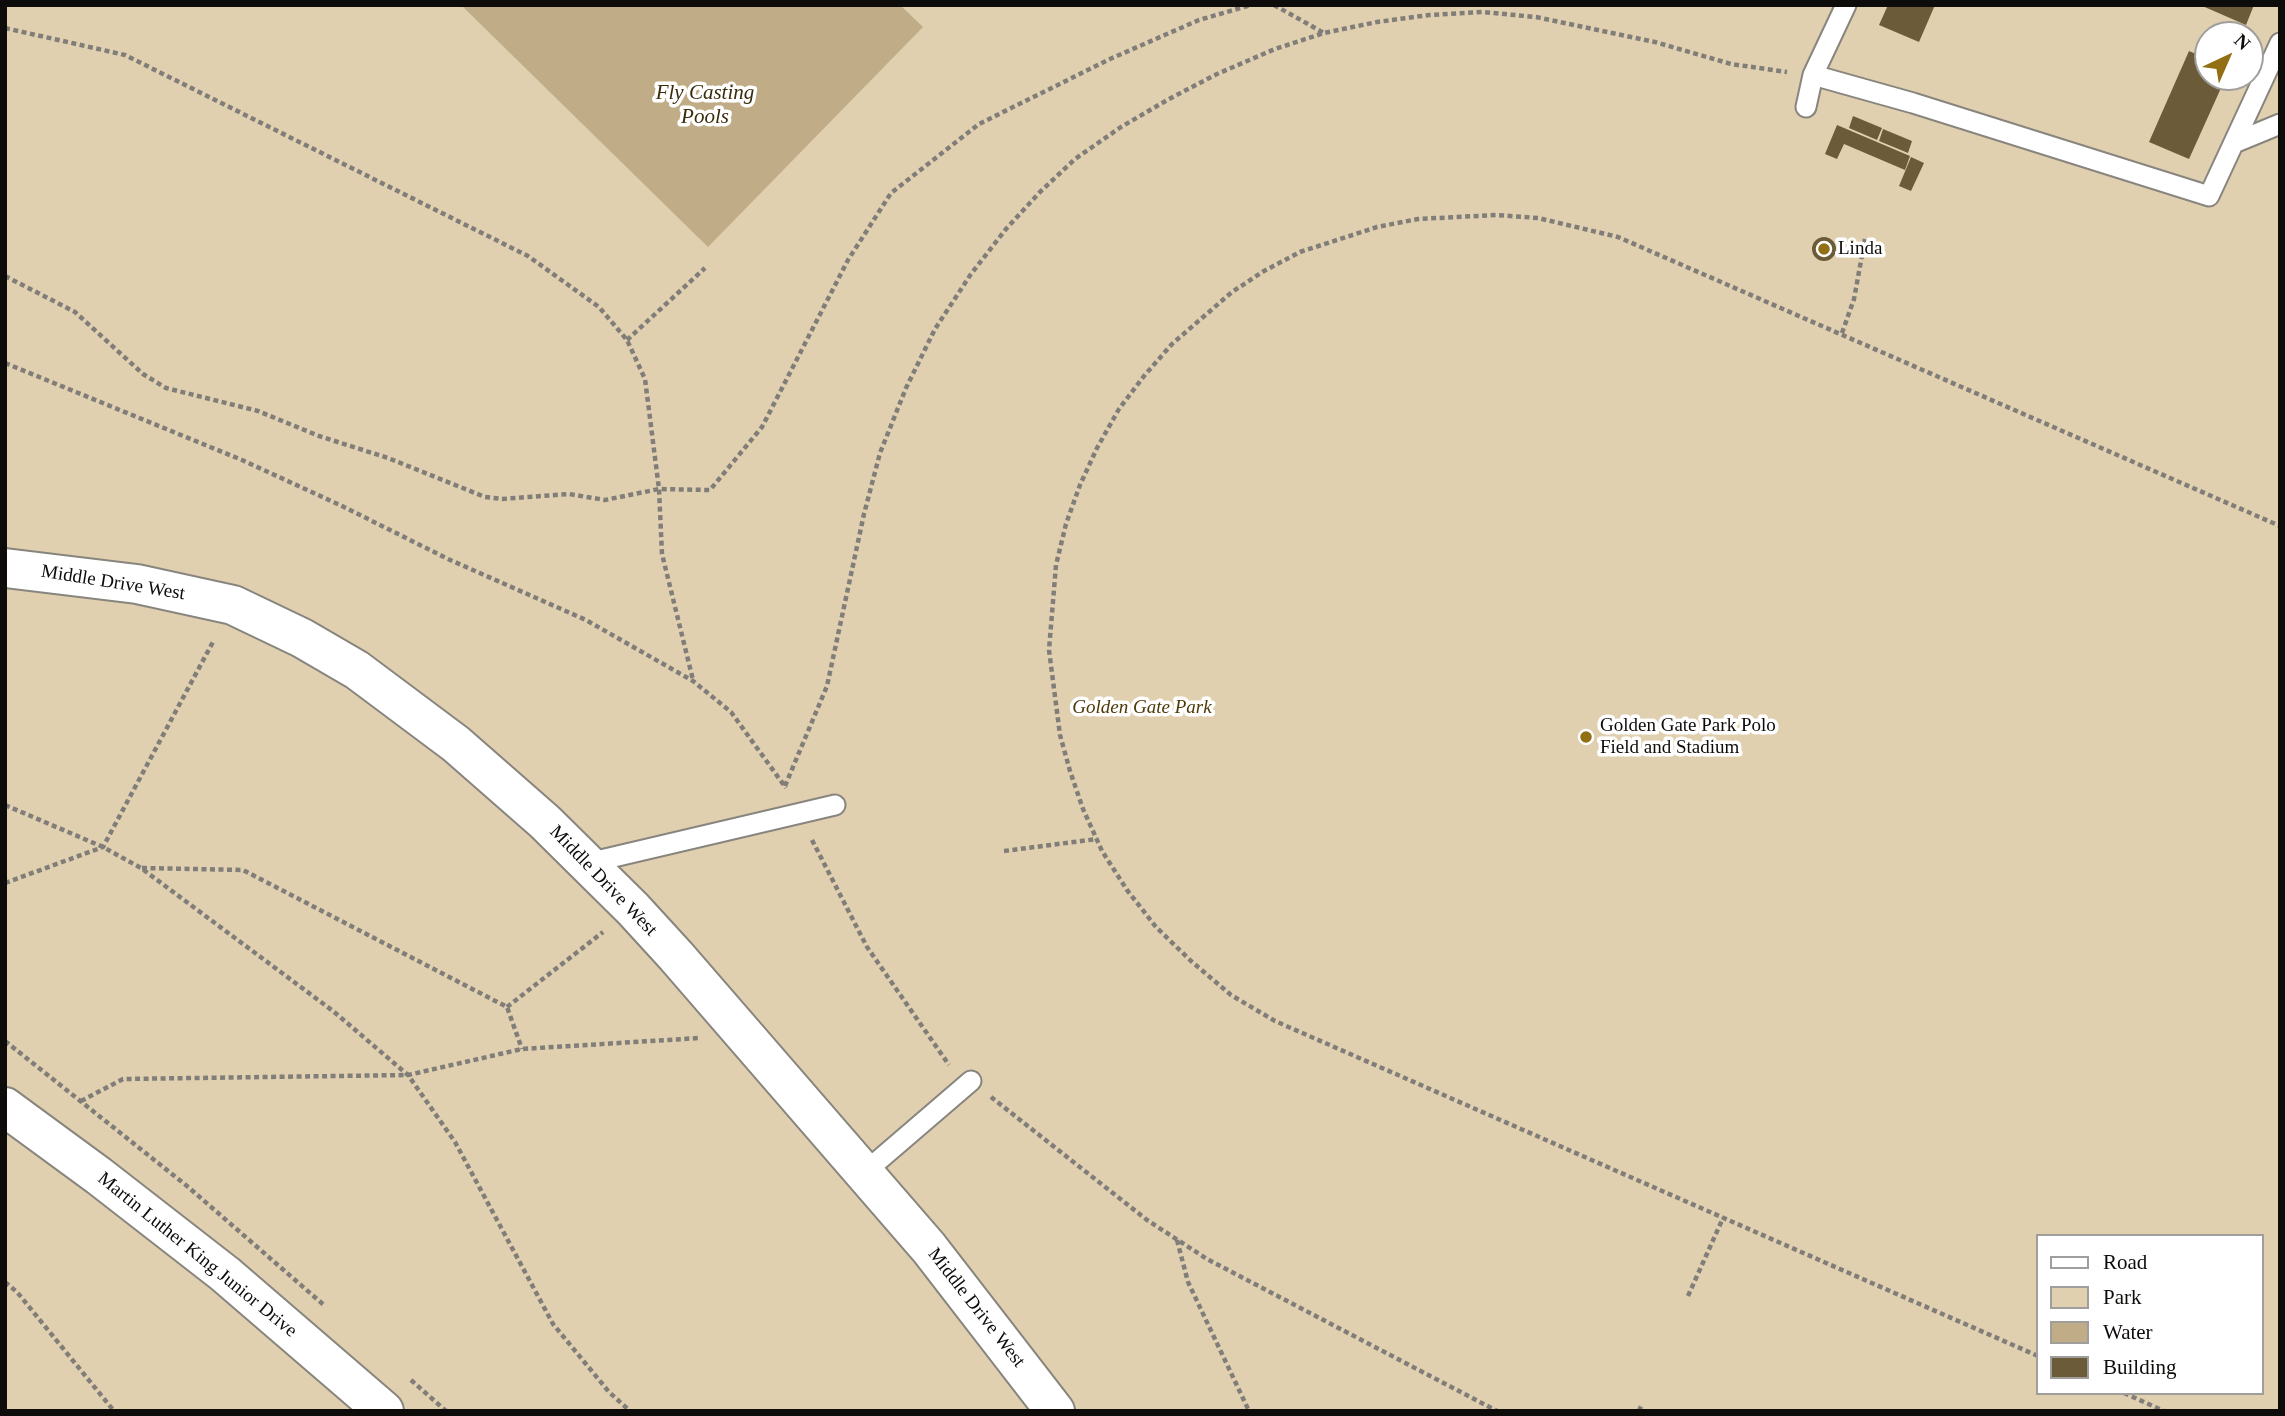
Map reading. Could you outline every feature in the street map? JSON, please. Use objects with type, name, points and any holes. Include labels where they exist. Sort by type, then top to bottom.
[{"type":"street","name":"Middle Drive West","points":[[5,568],[137,583],[233,605],[302,638],[357,670],[503,783],[633,909],[745,1035],[929,1248],[1055,1411]]},
{"type":"street","name":"Martin Luther King Junior Drive","points":[[5,1107],[225,1274],[384,1411]]},
{"type":"lane","points":[[1806,107],[1813,75],[1846,5]]},
{"type":"lane","points":[[1813,75],[1913,103],[2209,196],[2280,43]]},
{"type":"lane","points":[[2234,143],[2280,124]]},
{"type":"lane","points":[[588,863],[835,805]]},
{"type":"lane","points":[[865,1172],[971,1081]]},
{"type":"path","points":[[5,276],[75,312],[143,374],[166,388],[258,411],[319,436],[388,458],[485,497],[502,499],[569,494],[605,500],[659,489],[710,490],[762,427],[848,260],[891,192],[979,124],[1110,59],[1199,20],[1251,5]]},
{"type":"path","points":[[1274,5],[1324,33]]},
{"type":"path","points":[[785,786],[827,687],[864,514],[880,453],[906,388],[936,329],[971,274],[1006,229],[1075,159],[1121,127],[1217,74],[1275,49],[1324,33],[1429,15],[1482,12],[1536,17],[1655,41],[1731,64],[1813,75]]},
{"type":"path","points":[[5,28],[125,55],[528,256],[599,307],[627,340],[645,379],[659,489],[662,554],[693,681]]},
{"type":"path","points":[[2036,1355],[1321,1042],[1275,1021],[1231,995],[1156,926],[1127,890],[1083,809],[1060,735],[1049,650],[1056,565],[1063,534],[1080,485],[1119,409],[1172,344],[1232,292],[1300,252],[1367,230],[1418,219],[1497,215],[1538,218],[1618,237],[2280,526]]},
{"type":"path","points":[[1842,334],[1854,299],[1866,239]]},
{"type":"path","points":[[627,340],[705,268]]},
{"type":"path","points":[[5,363],[210,446],[315,493],[448,559],[586,620],[693,681],[731,712],[785,786],[867,947],[957,1076],[971,1081],[1147,1220],[1207,1259],[1497,1411]]},
{"type":"path","points":[[5,883],[103,847],[233,605]]},
{"type":"path","points":[[5,804],[103,847],[141,868],[333,1011],[408,1076],[455,1142],[553,1324],[609,1392],[630,1411]]},
{"type":"path","points":[[1004,851],[1097,839]]},
{"type":"path","points":[[141,868],[243,870],[508,1007],[522,1049]]},
{"type":"path","points":[[508,1007],[633,909]]},
{"type":"path","points":[[81,1101],[124,1079],[408,1076],[522,1049],[745,1035]]},
{"type":"path","points":[[5,1041],[187,1186],[332,1312]]},
{"type":"path","points":[[1688,1296],[1723,1218]]},
{"type":"path","points":[[1177,1239],[1188,1282],[1249,1411]]},
{"type":"path","points":[[5,1282],[17,1292],[114,1411]]},
{"type":"path","points":[[404,1375],[446,1411]]},
{"type":"path","points":[[2128,1395],[2164,1411]]},
{"type":"green space","name":"Golden Gate Park","points":[[5,5],[2280,5],[2280,1411],[5,1411]]},
{"type":"water","name":"Fly Casting Pools","points":[[461,5],[900,5],[923,27],[708,247]]},
{"type":"building","points":[[1888,5],[1935,5],[1919,42],[1879,25]]},
{"type":"building","points":[[2200,5],[2254,5],[2248,21],[2237,21]]},
{"type":"building","points":[[2189,51],[2194,53],[2194,91],[2220,91],[2189,159],[2149,142]]},
{"type":"building","points":[[1853,116],[1882,128],[1877,140],[1849,128]]},
{"type":"building","points":[[1837,125],[1910,156],[1905,170],[1844,144],[1837,159],[1825,154]]},
{"type":"building","points":[[1883,129],[1912,141],[1908,153],[1879,141]]},
{"type":"building","points":[[1911,157],[1924,163],[1911,191],[1899,186]]},
{"type":"building","name":"Linda","points":[[1824,237],[1833,240],[1836,249],[1833,258],[1824,261],[1815,258],[1812,249],[1815,240]]},
{"type":"place","name":"Linda","points":[[1824,249]]},
{"type":"place","name":"Golden Gate Park Polo Field and Stadium","points":[[1586,737]]}]
